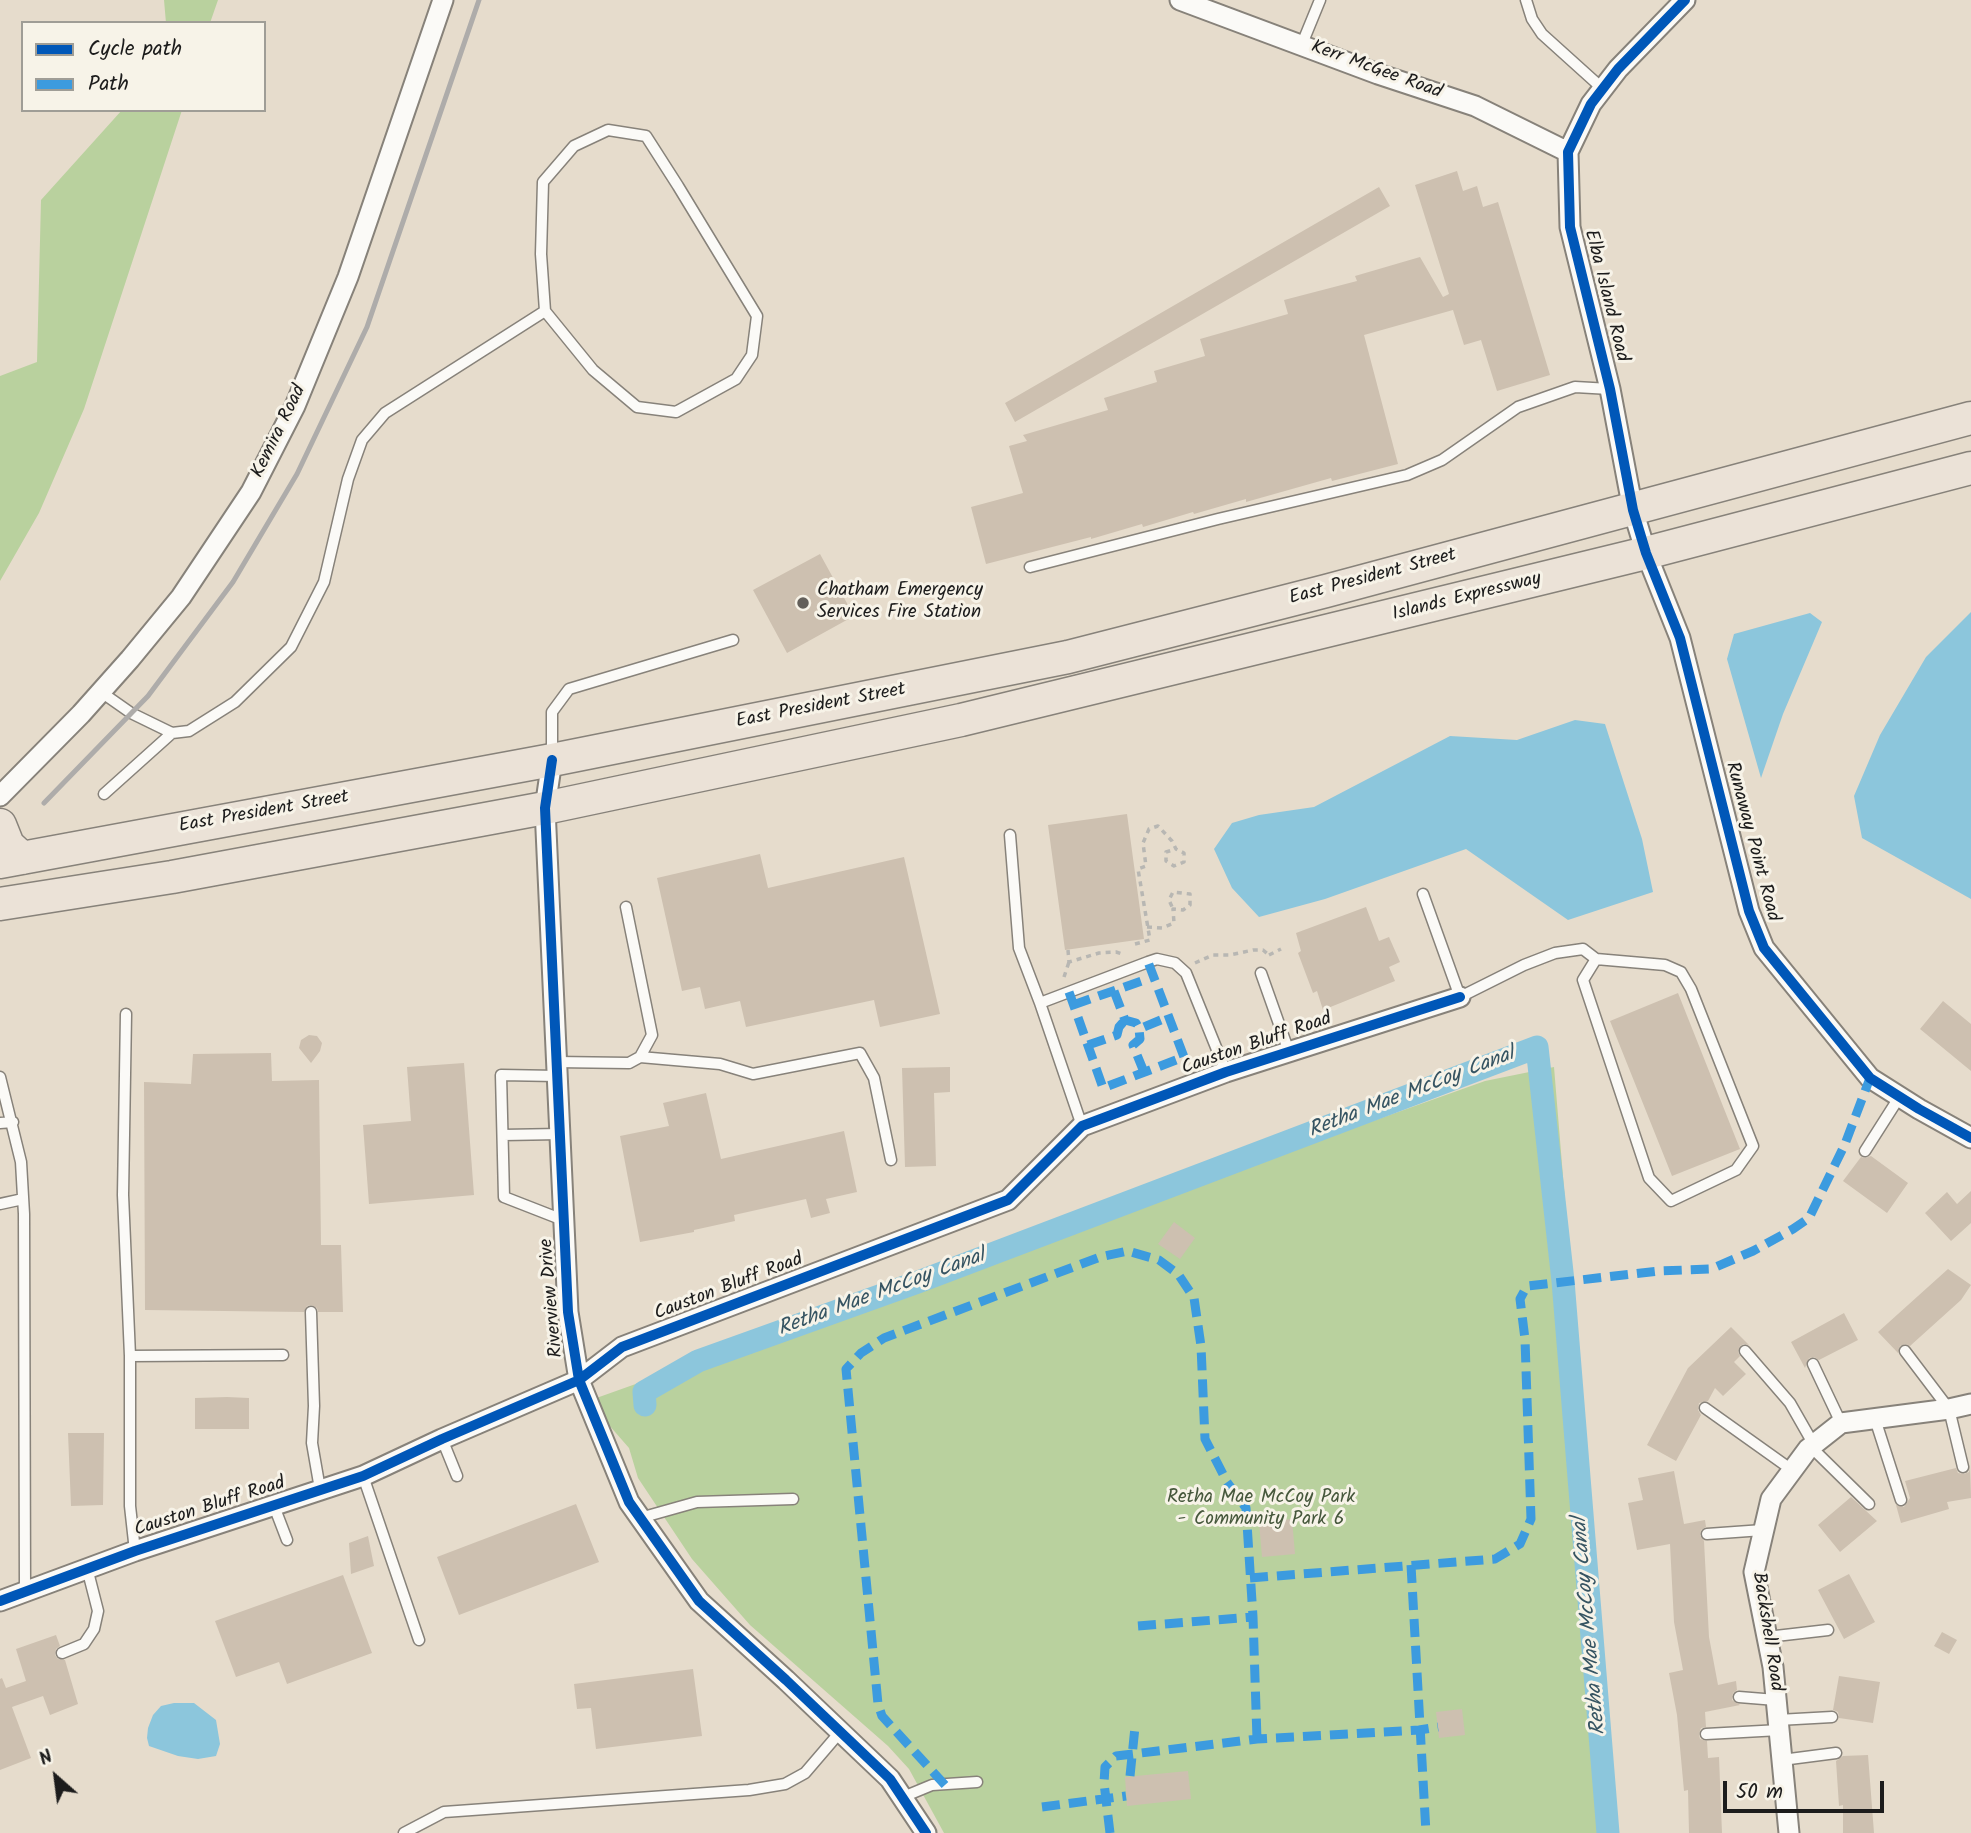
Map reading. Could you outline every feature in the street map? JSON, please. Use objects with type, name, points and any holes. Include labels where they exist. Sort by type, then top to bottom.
[{"type":"main road","points":[[1633,510],[1971,418]]},
{"type":"main road","name":"Islands Expressway","points":[[545,808],[961,720],[1646,553],[1971,467]]},
{"type":"main road","name":"East President Street","points":[[11,860],[552,760],[1068,656],[1633,510]]},
{"type":"main road","points":[[0,904],[172,877],[545,808]]},
{"type":"main road","points":[[0,825],[11,860]]},
{"type":"street","name":"Kemira Road","points":[[0,796],[100,692],[181,597],[251,492],[295,406],[348,277],[443,0]]},
{"type":"street","name":"Kerr McGee Road","points":[[1180,0],[1378,74],[1475,106],[1568,152]]},
{"type":"street","name":"Elba Island Road","points":[[1646,553],[1633,510],[1610,389],[1570,227],[1568,152],[1591,104],[1618,69],[1685,0]]},
{"type":"street","name":"Runaway Point Road","points":[[1646,553],[1680,638],[1749,911],[1764,948],[1870,1077],[1971,1138]]},
{"type":"street","name":"Riverview Drive","points":[[552,760],[545,808],[559,1134],[568,1312],[579,1380],[629,1502],[699,1601],[890,1779],[926,1833]]},
{"type":"street","name":"Causton Bluff Road","points":[[0,1601],[135,1551],[363,1476],[579,1380],[622,1347],[1008,1200],[1082,1126],[1226,1072],[1460,997]]},
{"type":"street","points":[[1841,1423],[1971,1404]]},
{"type":"street","name":"Backshell Road","points":[[1790,1833],[1776,1700],[1754,1572],[1770,1499],[1812,1446],[1841,1423]]},
{"type":"lane","points":[[1302,44],[1321,0]]},
{"type":"lane","points":[[1526,0],[1532,19],[1542,34],[1603,89]]},
{"type":"lane","points":[[608,131],[646,136],[757,316],[752,355],[736,379],[676,412],[637,407],[593,370],[545,311],[541,254],[543,182],[574,146],[608,131]]},
{"type":"lane","points":[[104,794],[172,733],[189,730],[235,702],[291,647],[324,582],[348,480],[362,440],[385,413],[545,311]]},
{"type":"lane","points":[[1030,567],[1407,475],[1442,460],[1518,407],[1575,387],[1610,389]]},
{"type":"lane","points":[[552,760],[552,712],[569,689],[733,640]]},
{"type":"lane","points":[[100,692],[131,713],[172,733]]},
{"type":"lane","points":[[1010,835],[1019,948],[1082,1126]]},
{"type":"lane","points":[[1423,894],[1460,997],[1555,953],[1583,949],[1596,959],[1665,965],[1681,972],[1691,989],[1753,1146],[1735,1170],[1671,1201],[1649,1178],[1583,979],[1596,959]]},
{"type":"lane","points":[[563,1220],[504,1197],[501,1075],[629,1063],[640,1057],[652,1035],[626,908]]},
{"type":"lane","points":[[1040,1003],[1157,959],[1175,963],[1186,973],[1226,1072]]},
{"type":"lane","points":[[1261,973],[1289,1052]]},
{"type":"lane","points":[[126,1014],[123,1195],[130,1356],[130,1506],[135,1551]]},
{"type":"lane","points":[[640,1057],[720,1064],[753,1074],[860,1053],[874,1078],[891,1160]]},
{"type":"lane","points":[[0,1077],[21,1162],[23,1199],[25,1591]]},
{"type":"lane","points":[[1865,1152],[1900,1095]]},
{"type":"lane","points":[[0,1123],[13,1122]]},
{"type":"lane","points":[[503,1135],[559,1134]]},
{"type":"lane","points":[[0,1204],[23,1199]]},
{"type":"lane","points":[[311,1312],[314,1406],[312,1443],[320,1489]]},
{"type":"lane","points":[[1745,1351],[1790,1403],[1812,1446],[1869,1504]]},
{"type":"lane","points":[[1905,1351],[1949,1409],[1963,1467]]},
{"type":"lane","points":[[130,1356],[283,1356]]},
{"type":"lane","points":[[1812,1364],[1841,1423]]},
{"type":"lane","points":[[1705,1408],[1792,1471]]},
{"type":"lane","points":[[1875,1419],[1901,1500]]},
{"type":"lane","points":[[442,1439],[457,1476]]},
{"type":"lane","points":[[363,1476],[419,1640]]},
{"type":"lane","points":[[640,1518],[697,1502],[793,1499]]},
{"type":"lane","points":[[274,1506],[287,1541]]},
{"type":"lane","points":[[1707,1534],[1763,1530]]},
{"type":"lane","points":[[62,1653],[84,1644],[94,1629],[98,1611],[87,1568]]},
{"type":"lane","points":[[1767,1637],[1828,1630]]},
{"type":"lane","points":[[1739,1697],[1776,1700]]},
{"type":"lane","points":[[1706,1734],[1832,1717]]},
{"type":"lane","points":[[404,1833],[444,1812],[749,1790],[785,1784],[805,1773],[841,1731]]},
{"type":"lane","points":[[1782,1760],[1836,1754]]},
{"type":"lane","points":[[902,1797],[932,1785],[977,1782]]},
{"type":"path","points":[[1136,954],[1135,942],[1150,940],[1138,869],[1146,866],[1143,843],[1149,829],[1158,826],[1177,849],[1184,853],[1184,862],[1174,866],[1166,861],[1166,852],[1177,849]]},
{"type":"path","points":[[1147,927],[1162,928],[1174,923],[1174,909],[1169,900],[1173,892],[1189,894],[1190,905],[1183,910],[1174,909]]},
{"type":"path","points":[[1068,950],[1069,962],[1099,953],[1116,952],[1128,956]]},
{"type":"path","points":[[1190,957],[1194,963],[1213,955],[1230,955],[1253,950],[1263,950],[1269,955]]},
{"type":"green space","points":[[164,0],[218,0],[211,21],[166,21]]},
{"type":"green space","points":[[120,112],[181,112],[84,409],[39,513],[0,581],[0,376],[37,362],[41,200]]},
{"type":"green space","name":"Retha Mae McCoy Park - Community Park 6","points":[[1554,1067],[1617,1833],[944,1833],[909,1769],[888,1746],[750,1625],[692,1559],[638,1478],[629,1448],[588,1401],[1485,1081]]},
{"type":"water","points":[[1971,612],[1971,899],[1862,838],[1854,796],[1880,735],[1926,657]]},
{"type":"water","points":[[1810,613],[1822,622],[1783,714],[1761,778],[1727,659],[1734,634]]},
{"type":"water","points":[[1575,720],[1605,724],[1642,839],[1653,892],[1568,920],[1466,849],[1325,899],[1259,917],[1232,888],[1214,849],[1232,823],[1259,815],[1314,807],[1450,736],[1517,740]]},
{"type":"water","points":[[194,1703],[216,1720],[220,1744],[216,1756],[198,1759],[178,1756],[149,1746],[148,1728],[153,1715],[161,1706]]},
{"type":"building","points":[[1457,171],[1463,191],[1477,186],[1483,207],[1498,202],[1550,375],[1497,391],[1481,340],[1464,345],[1453,310],[1364,335],[1398,464],[1332,481],[1331,478],[1246,502],[1246,499],[1143,527],[1142,524],[986,564],[971,507],[1023,493],[1009,446],[1027,441],[1023,435],[1108,410],[1104,398],[1157,382],[1154,371],[1205,356],[1200,339],[1288,314],[1284,300],[1357,281],[1355,276],[1420,257],[1443,297],[1449,294],[1415,185]]},
{"type":"building","points":[[1379,187],[1390,206],[1015,422],[1005,403]]},
{"type":"building","name":"Chatham Emergency Services Fire Station","points":[[820,554],[854,616],[787,653],[753,590]]},
{"type":"building","points":[[1127,814],[1144,939],[1065,950],[1048,825]]},
{"type":"building","points":[[760,854],[768,888],[904,857],[940,1014],[880,1027],[874,1000],[746,1027],[740,1001],[705,1009],[700,987],[682,991],[657,878]]},
{"type":"building","points":[[1366,907],[1379,941],[1389,937],[1400,962],[1389,967],[1395,981],[1323,1010],[1317,991],[1313,993],[1298,953],[1301,951],[1296,933]]},
{"type":"building","points":[[1678,993],[1740,1149],[1672,1176],[1610,1021]]},
{"type":"building","points":[[1943,1001],[1971,1024],[1971,1071],[1920,1029]]},
{"type":"building","points":[[309,1035],[317,1036],[322,1043],[320,1051],[311,1063],[299,1048],[301,1040]]},
{"type":"building","points":[[271,1053],[272,1081],[319,1080],[321,1245],[341,1245],[343,1312],[318,1312],[317,1308],[311,1305],[307,1306],[304,1312],[145,1310],[144,1082],[191,1084],[193,1054]]},
{"type":"building","points":[[464,1063],[474,1195],[369,1204],[363,1125],[411,1121],[407,1067]]},
{"type":"building","points":[[950,1067],[950,1092],[934,1093],[936,1166],[905,1167],[902,1068]]},
{"type":"building","points":[[706,1093],[721,1159],[844,1131],[857,1192],[826,1199],[830,1213],[811,1218],[806,1199],[734,1215],[735,1221],[694,1232],[640,1242],[620,1136],[669,1126],[663,1103]]},
{"type":"building","points":[[1871,1156],[1908,1183],[1887,1213],[1843,1181],[1861,1157]]},
{"type":"building","points":[[1971,1191],[1971,1223],[1951,1241],[1925,1213],[1947,1192],[1957,1204]]},
{"type":"building","points":[[1174,1222],[1195,1238],[1180,1259],[1158,1244]]},
{"type":"building","points":[[1948,1269],[1971,1285],[1961,1300],[1910,1346],[1900,1346],[1898,1353],[1878,1332]]},
{"type":"building","points":[[1844,1313],[1858,1340],[1819,1360],[1809,1358],[1805,1368],[1791,1342]]},
{"type":"building","points":[[1731,1327],[1749,1345],[1740,1346],[1740,1356],[1734,1362],[1746,1374],[1723,1396],[1715,1388],[1708,1401],[1699,1403],[1698,1410],[1701,1415],[1676,1461],[1647,1445],[1688,1368]]},
{"type":"building","points":[[195,1398],[249,1398],[249,1429],[195,1429]]},
{"type":"building","points":[[68,1433],[104,1433],[103,1505],[71,1506]]},
{"type":"building","points":[[1970,1466],[1971,1498],[1947,1502],[1949,1509],[1901,1523],[1896,1505],[1904,1507],[1910,1498],[1905,1481],[1956,1468],[1958,1473],[1964,1474],[1969,1472]]},
{"type":"building","points":[[1674,1471],[1684,1524],[1705,1520],[1706,1527],[1701,1530],[1700,1535],[1704,1541],[1709,1637],[1718,1685],[1736,1681],[1737,1690],[1733,1693],[1732,1700],[1740,1705],[1705,1712],[1706,1727],[1701,1728],[1699,1734],[1700,1739],[1707,1741],[1708,1758],[1719,1757],[1722,1833],[1689,1833],[1688,1790],[1684,1791],[1677,1715],[1669,1673],[1683,1670],[1674,1622],[1670,1544],[1637,1550],[1628,1503],[1643,1500],[1638,1478]]},
{"type":"building","points":[[1851,1497],[1877,1521],[1840,1552],[1818,1525]]},
{"type":"building","points":[[576,1504],[599,1562],[459,1615],[437,1557]]},
{"type":"building","points":[[1292,1519],[1295,1554],[1262,1557],[1259,1522]]},
{"type":"building","points":[[368,1536],[374,1566],[351,1574],[349,1543]]},
{"type":"building","points":[[1849,1574],[1875,1622],[1844,1639],[1818,1590]]},
{"type":"building","points":[[343,1575],[372,1653],[287,1684],[279,1662],[236,1677],[215,1621]]},
{"type":"building","points":[[1942,1632],[1957,1640],[1949,1654],[1934,1646]]},
{"type":"building","points":[[56,1635],[60,1646],[55,1655],[58,1659],[65,1660],[78,1704],[50,1715],[43,1696],[12,1707],[31,1758],[0,1770],[0,1679],[2,1678],[6,1688],[26,1681],[16,1649]]},
{"type":"building","points":[[693,1669],[702,1736],[596,1749],[591,1708],[577,1709],[574,1684]]},
{"type":"building","points":[[1839,1676],[1880,1682],[1873,1723],[1839,1718],[1838,1712],[1833,1710]]},
{"type":"building","points":[[1462,1709],[1465,1735],[1439,1738],[1436,1712]]},
{"type":"building","points":[[1868,1755],[1874,1833],[1843,1833],[1843,1805],[1839,1806],[1836,1761],[1843,1756]]},
{"type":"building","points":[[1188,1771],[1191,1799],[1127,1806],[1125,1777]]},
{"type":"waterway","name":"Retha Mae McCoy Canal","points":[[645,1405],[644,1392],[698,1361],[918,1282],[1537,1047],[1563,1281],[1608,1833]]},
{"type":"railway","points":[[44,803],[148,696],[233,582],[297,474],[367,327],[479,0]]},
{"type":"marked path","points":[[1069,992],[1103,1088],[1184,1057],[1148,962]]},
{"type":"marked path","points":[[1073,1005],[1153,977]]},
{"type":"marked path","points":[[1114,991],[1125,1020],[1136,1023],[1139,1029]]},
{"type":"marked path","points":[[1144,1072],[1133,1045],[1140,1039],[1139,1029],[1168,1017]]},
{"type":"marked path","points":[[1088,1045],[1117,1035],[1125,1020]]},
{"type":"marked path","points":[[1250,1578],[1495,1559],[1520,1544],[1531,1519],[1525,1339],[1520,1299],[1527,1286],[1659,1271],[1711,1269],[1753,1251],[1793,1229],[1809,1218],[1845,1144],[1870,1078]]},
{"type":"marked path","points":[[945,1785],[882,1716],[878,1704],[846,1369],[861,1353],[884,1338],[1100,1257],[1128,1251],[1159,1260],[1178,1274],[1194,1298],[1201,1346],[1205,1439],[1227,1482],[1246,1508],[1257,1739]]},
{"type":"marked path","points":[[1411,1565],[1426,1833]]},
{"type":"marked path","points":[[1138,1626],[1253,1617]]},
{"type":"marked path","points":[[1130,1776],[1135,1727]]},
{"type":"marked path","points":[[1110,1833],[1104,1783],[1105,1767],[1116,1756],[1257,1739],[1438,1727]]},
{"type":"marked path","points":[[1042,1807],[1126,1796]]},
{"type":"cycle path","points":[[1685,0],[1618,69],[1591,104],[1568,152],[1570,227],[1610,389],[1633,510],[1646,553],[1680,638],[1749,911],[1764,948],[1870,1078],[1971,1138]]},
{"type":"cycle path","points":[[552,760],[545,808],[568,1312],[579,1380],[629,1502],[699,1601],[890,1779],[926,1833]]},
{"type":"cycle path","points":[[0,1601],[135,1551],[363,1476],[579,1380],[622,1347],[1008,1200],[1082,1126],[1226,1072],[1460,997]]},
{"type":"place","name":"Chatham Emergency Services Fire Station","points":[[803,603]]}]
